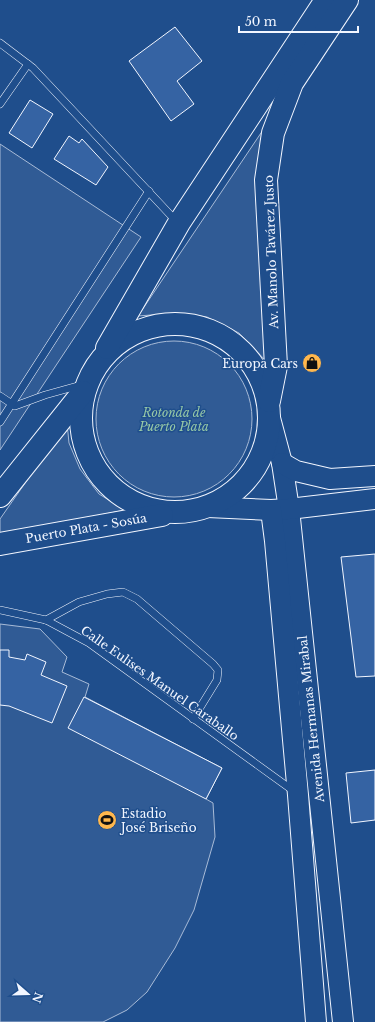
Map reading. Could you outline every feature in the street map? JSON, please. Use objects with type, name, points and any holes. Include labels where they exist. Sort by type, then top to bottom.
[{"type":"main road","points":[[0,496],[85,388],[179,224],[326,0]]},
{"type":"main road","name":"Av. Manolo Tavárez Justo","points":[[269,410],[276,366],[266,180],[273,133],[292,83],[347,0]]},
{"type":"main road","points":[[85,388],[80,421],[85,449],[98,474],[119,495],[144,508],[172,513],[190,512],[208,507],[233,493],[252,472],[265,446],[269,410],[259,374],[240,349],[215,331],[185,323],[154,325],[126,336],[102,357]]},
{"type":"main road","name":"Avenida Hermanas Mirabal","points":[[269,410],[282,463],[280,510],[276,549],[316,1022]]},
{"type":"main road","points":[[282,463],[296,471],[330,479],[375,476]]},
{"type":"main road","points":[[208,507],[280,510],[375,499]]},
{"type":"main road","name":"Avenida Hermanas Mirabal","points":[[280,510],[343,1022]]},
{"type":"main road","name":"Puerto Plata - Sosúa","points":[[0,544],[172,513]]},
{"type":"lane","points":[[0,43],[33,68],[179,224]]},
{"type":"lane","points":[[0,104],[28,64]]},
{"type":"lane","points":[[0,422],[149,192]]},
{"type":"lane","points":[[0,396],[16,406],[45,395],[85,388]]},
{"type":"lane","points":[[46,620],[79,602],[107,594],[123,592],[137,599],[213,664],[218,670],[217,680],[193,719]]},
{"type":"lane","name":"Calle Eulises Manuel Caraballo","points":[[0,610],[46,620],[88,643],[298,795]]},
{"type":"shaded area","points":[[263,130],[268,363],[239,333],[207,317],[176,313],[138,316]]},
{"type":"shaded area","points":[[0,144],[141,237],[0,450]]},
{"type":"shaded area","name":"Rotonda de Puerto Plata","points":[[166,341],[182,341],[197,344],[211,350],[229,364],[243,382],[249,396],[252,419],[249,442],[243,456],[229,474],[211,488],[197,494],[182,497],[166,497],[151,494],[137,488],[119,474],[109,462],[99,442],[96,427],[96,411],[99,396],[105,382],[119,364],[131,354],[151,344]]},
{"type":"shaded area","points":[[67,423],[69,443],[80,469],[99,494],[125,510],[0,535],[0,519]]},
{"type":"shaded area","name":"Estadio José Briseño","points":[[0,624],[40,629],[67,657],[62,672],[89,684],[85,697],[222,768],[206,799],[213,803],[215,837],[194,910],[175,948],[147,992],[127,1010],[103,1022],[0,1022]]},
{"type":"building","points":[[175,27],[202,61],[177,81],[194,104],[171,121],[129,61]]},
{"type":"building","points":[[30,100],[53,114],[32,148],[9,133]]},
{"type":"building","points":[[69,136],[79,143],[82,139],[108,167],[96,185],[54,159]]},
{"type":"building","points":[[375,554],[375,676],[356,677],[341,557]]},
{"type":"building","points":[[0,650],[9,650],[9,657],[25,660],[27,654],[46,662],[41,675],[67,686],[52,723],[9,706],[0,705]]},
{"type":"building","points":[[84,697],[222,768],[206,799],[68,728]]},
{"type":"building","points":[[375,770],[375,820],[351,823],[346,773]]},
{"type":"place","name":"Europa Cars","points":[[312,363]]},
{"type":"place","name":"Estadio José Briseño","points":[[107,820]]}]
